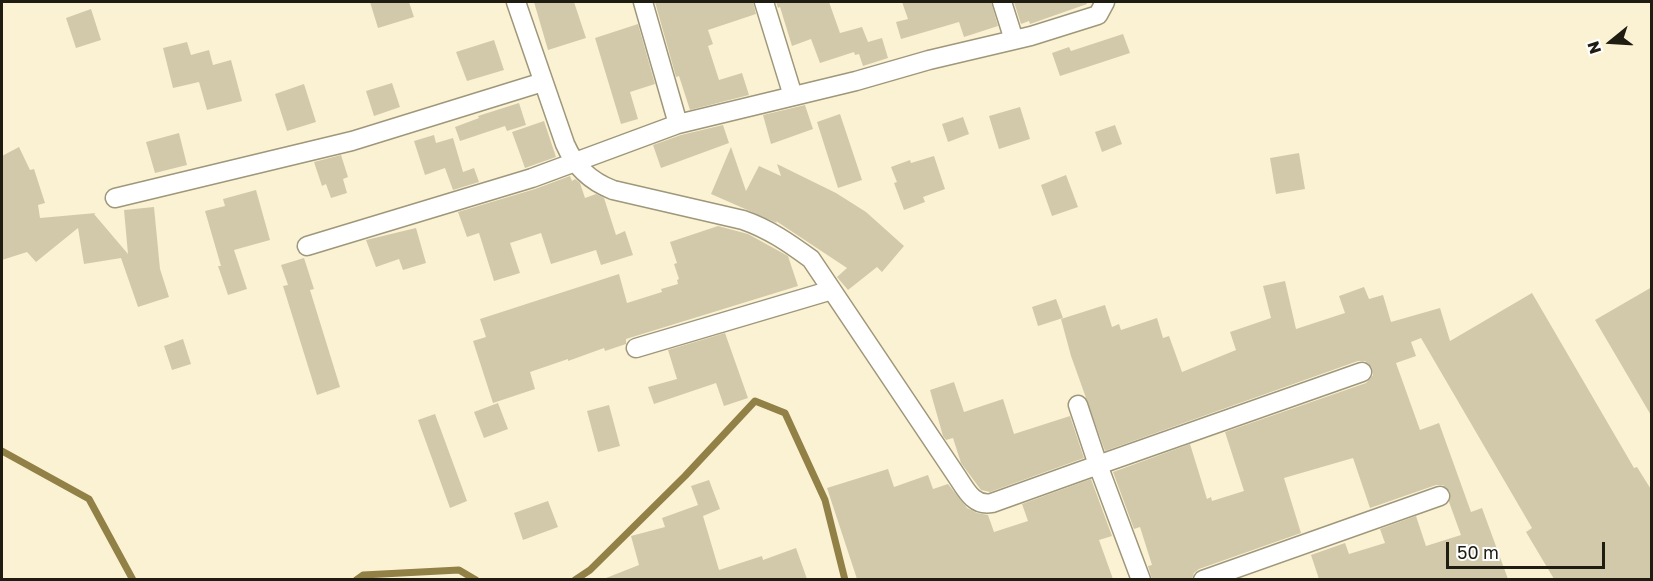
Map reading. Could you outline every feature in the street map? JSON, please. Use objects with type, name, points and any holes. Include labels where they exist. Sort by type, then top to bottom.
[{"type":"street","points":[[516,2],[565,144],[574,163],[600,185],[613,190],[761,226],[786,240],[811,259],[956,475],[976,501],[992,503],[1362,372]]},
{"type":"street","points":[[643,2],[678,124]]},
{"type":"street","points":[[764,2],[794,96]]},
{"type":"street","points":[[1002,2],[1014,40]]},
{"type":"street","points":[[307,246],[495,190],[678,124],[1014,40],[1098,15],[1105,2]]},
{"type":"street","points":[[114,198],[352,141],[543,82]]},
{"type":"street","points":[[636,348],[832,290]]},
{"type":"street","points":[[1078,405],[1141,579]]},
{"type":"street","points":[[1203,579],[1440,496]]},
{"type":"building","points":[[370,2],[409,2],[414,17],[378,28]]},
{"type":"building","points":[[534,2],[574,2],[586,38],[548,50]]},
{"type":"building","points":[[655,2],[753,2],[756,14],[708,30],[713,44],[708,46],[719,80],[742,73],[749,95],[690,110],[679,76],[676,77]]},
{"type":"building","points":[[776,2],[829,2],[840,33],[862,27],[868,42],[882,38],[888,58],[863,66],[859,54],[855,55],[854,52],[820,63],[811,39],[792,46],[780,7],[778,8]]},
{"type":"building","points":[[902,2],[991,2],[998,26],[964,37],[959,22],[901,39],[896,22],[908,19]]},
{"type":"building","points":[[1014,2],[1086,2],[1087,4],[1030,24],[1029,21],[1021,24]]},
{"type":"building","points":[[91,9],[101,40],[76,48],[66,18]]},
{"type":"building","points":[[638,24],[655,84],[630,92],[638,119],[621,124],[595,38]]},
{"type":"building","points":[[1123,34],[1130,53],[1060,76],[1052,53],[1069,47],[1071,51]]},
{"type":"building","points":[[494,40],[504,70],[467,81],[456,52]]},
{"type":"building","points":[[187,42],[191,55],[209,50],[213,65],[231,60],[242,101],[207,110],[199,82],[173,88],[163,48]]},
{"type":"building","points":[[392,83],[400,107],[374,116],[366,91]]},
{"type":"building","points":[[304,84],[316,122],[287,131],[275,94]]},
{"type":"building","points":[[519,103],[526,125],[507,131],[505,126],[460,141],[455,127],[479,118],[478,116]]},
{"type":"building","points":[[805,105],[813,129],[771,144],[763,115]]},
{"type":"building","points":[[1020,107],[1030,139],[999,149],[989,116]]},
{"type":"building","points":[[840,114],[862,180],[838,188],[817,122]]},
{"type":"building","points":[[963,117],[969,134],[948,142],[942,124]]},
{"type":"building","points":[[544,121],[556,157],[525,168],[512,132]]},
{"type":"building","points":[[723,125],[729,143],[661,168],[653,145],[681,135]]},
{"type":"building","points":[[1115,125],[1122,144],[1102,152],[1095,132]]},
{"type":"building","points":[[179,133],[187,165],[155,173],[146,142]]},
{"type":"building","points":[[434,135],[436,143],[453,138],[463,172],[474,168],[479,182],[453,190],[445,168],[425,175],[414,141]]},
{"type":"building","points":[[19,147],[30,170],[34,169],[45,203],[38,205],[40,218],[96,213],[94,214],[128,254],[124,210],[154,207],[160,269],[169,297],[138,307],[121,258],[84,264],[78,228],[36,262],[27,252],[2,260],[2,156]]},
{"type":"building","points":[[731,147],[746,191],[759,166],[781,176],[777,164],[836,193],[866,212],[904,246],[882,272],[877,267],[848,290],[837,277],[847,268],[776,221],[777,223],[711,194]]},
{"type":"building","points":[[1299,153],[1305,189],[1276,194],[1270,158]]},
{"type":"building","points":[[341,155],[348,177],[343,179],[347,193],[331,198],[326,184],[322,186],[314,162]]},
{"type":"building","points":[[934,156],[945,189],[923,197],[925,202],[904,210],[891,167],[910,160],[911,163]]},
{"type":"building","points":[[1066,175],[1078,207],[1052,216],[1041,185]]},
{"type":"building","points":[[570,176],[572,181],[575,179],[580,183],[585,198],[596,194],[604,198],[616,235],[625,231],[633,255],[601,265],[596,250],[551,264],[541,233],[510,243],[520,273],[494,281],[479,233],[467,237],[458,212]]},
{"type":"building","points":[[256,190],[270,240],[234,250],[247,289],[228,295],[218,266],[221,266],[205,211],[225,206],[223,199]]},
{"type":"building","points":[[718,226],[748,234],[788,256],[798,286],[626,339],[626,344],[605,351],[604,348],[530,372],[535,389],[493,403],[473,341],[486,337],[480,319],[619,274],[627,303],[662,292],[661,289],[678,284],[679,279],[674,264],[677,263],[670,242]]},
{"type":"building","points":[[416,228],[426,263],[403,270],[399,259],[376,267],[366,240]]},
{"type":"building","points":[[304,258],[314,289],[310,290],[340,387],[317,395],[283,286],[288,285],[281,265]]},
{"type":"building","points":[[1285,281],[1296,329],[1345,313],[1339,296],[1364,287],[1369,299],[1383,295],[1391,322],[1440,308],[1450,341],[1532,293],[1634,468],[1637,467],[1652,491],[1652,579],[1554,579],[1526,532],[1532,528],[1421,338],[1411,342],[1416,356],[1396,363],[1420,430],[1439,423],[1471,512],[1482,508],[1508,579],[1319,579],[1311,555],[1345,543],[1349,554],[1385,543],[1380,529],[1416,516],[1426,546],[1461,535],[1449,502],[1450,492],[1443,485],[1436,485],[1370,508],[1353,458],[1284,478],[1301,533],[1199,569],[1194,573],[1192,579],[1152,579],[1148,566],[1152,565],[1140,527],[1134,529],[1113,472],[1190,444],[1207,499],[1211,497],[1212,501],[1244,491],[1225,432],[1366,383],[1373,375],[1372,368],[1365,361],[1358,361],[1105,451],[1071,356],[1061,319],[1105,305],[1112,327],[1119,324],[1121,330],[1157,318],[1163,338],[1169,336],[1182,372],[1236,350],[1230,332],[1271,318],[1263,286]]},
{"type":"building","points":[[1652,287],[1652,417],[1595,320]]},
{"type":"building","points":[[1056,299],[1063,318],[1038,326],[1032,307]]},
{"type":"building","points":[[725,333],[748,398],[724,406],[716,383],[654,404],[648,387],[677,379],[668,350]]},
{"type":"building","points":[[183,339],[191,364],[172,370],[164,346]]},
{"type":"building","points":[[954,382],[964,412],[1003,399],[1014,434],[1070,416],[1084,458],[990,492],[981,490],[961,463],[953,438],[946,440],[943,436],[930,390]]},
{"type":"building","points":[[498,403],[508,429],[484,438],[474,412]]},
{"type":"building","points":[[609,405],[620,446],[598,452],[587,411]]},
{"type":"building","points":[[435,414],[467,501],[450,508],[418,420]]},
{"type":"building","points":[[888,469],[894,487],[928,475],[933,489],[948,484],[967,508],[988,515],[994,532],[1028,521],[1022,504],[1091,479],[1112,536],[1099,540],[1113,579],[857,579],[827,488]]},
{"type":"building","points":[[709,480],[720,509],[703,516],[719,570],[762,556],[763,560],[796,548],[807,579],[606,579],[639,565],[631,536],[665,527],[662,518],[698,505],[691,486]]},
{"type":"building","points":[[548,501],[558,527],[523,540],[514,513]]},
{"type":"waterway","points":[[575,580],[590,570],[685,476],[755,401],[785,413],[825,500],[845,580]]},
{"type":"waterway","points":[[2,451],[89,499],[133,580]]},
{"type":"waterway","points":[[356,580],[363,575],[459,570],[476,580]]}]
